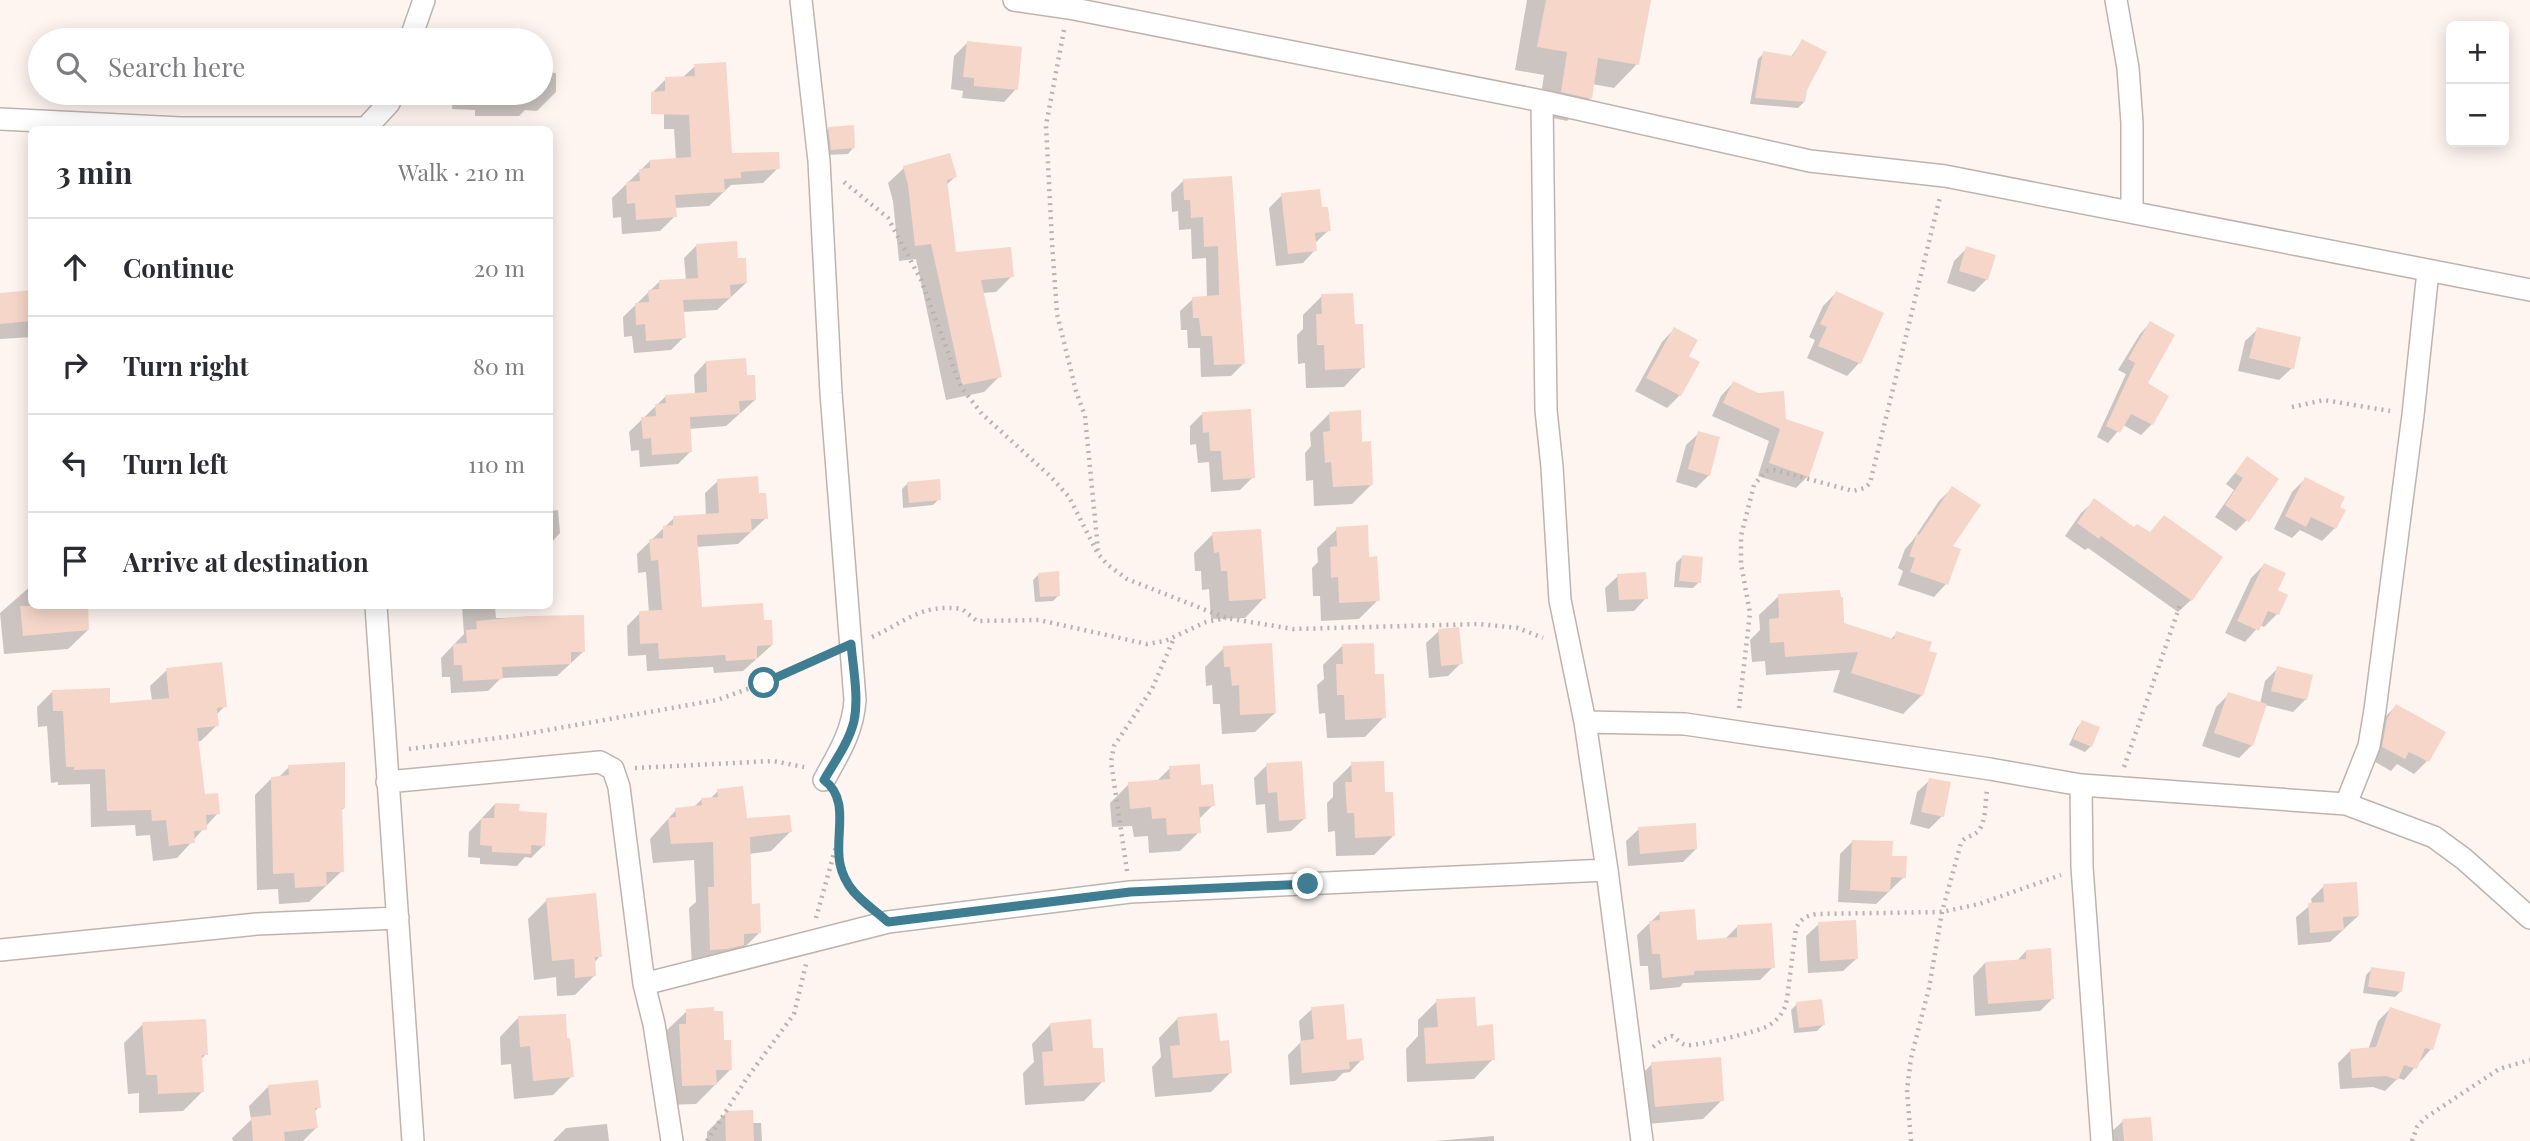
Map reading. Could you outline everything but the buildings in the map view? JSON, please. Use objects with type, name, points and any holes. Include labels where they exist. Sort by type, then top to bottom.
[{"type":"street","points":[[414,28],[424,0]]},
{"type":"street","points":[[801,0],[819,161],[831,393],[855,700],[854,721],[845,744],[824,780]]},
{"type":"street","points":[[1014,0],[1069,4],[1542,101],[1810,162],[1945,176],[2530,289]]},
{"type":"street","points":[[2116,0],[2128,68],[2133,211]]},
{"type":"street","points":[[1542,101],[1546,410],[1560,600],[1585,722],[1642,1141]]},
{"type":"street","points":[[367,126],[387,105]]},
{"type":"street","points":[[0,119],[141,126]]},
{"type":"street","points":[[2346,804],[2368,746],[2375,710],[2413,415],[2428,271]]},
{"type":"street","points":[[376,609],[413,1141]]},
{"type":"street","points":[[1585,722],[1685,724],[1737,730],[2081,785],[2346,804],[2434,837],[2464,859],[2530,918]]},
{"type":"street","points":[[387,782],[600,762],[613,769],[619,787],[644,984],[654,1024],[672,1141]]},
{"type":"street","points":[[2081,785],[2082,867],[2102,1141]]},
{"type":"street","points":[[644,984],[888,922],[1130,892],[1607,870]]},
{"type":"street","points":[[0,950],[257,924],[398,919]]},
{"type":"path","points":[[1069,4],[1046,125],[1049,202],[1057,314],[1085,416],[1098,554]]},
{"type":"path","points":[[819,161],[888,218],[921,280],[961,387],[982,414],[1069,497],[1098,554],[1117,573],[1226,618],[1293,629],[1479,624],[1518,628],[1539,635],[1571,661]]},
{"type":"path","points":[[1737,730],[1750,628],[1749,604],[1741,564],[1741,537],[1754,485],[1766,471],[1775,470],[1853,491],[1866,488],[1870,483],[1945,176]]},
{"type":"path","points":[[2292,407],[2324,400],[2413,415]]},
{"type":"path","points":[[2116,788],[2180,605]]},
{"type":"path","points":[[384,752],[514,736],[717,700],[875,636],[919,611],[957,608],[977,621],[1039,620],[1147,643],[1174,638],[1206,622],[1226,618]]},
{"type":"path","points":[[1130,892],[1111,754],[1152,689],[1174,638]]},
{"type":"path","points":[[613,769],[773,761],[810,768],[832,785],[839,803],[840,864],[850,888],[867,908],[888,922]]},
{"type":"path","points":[[1911,1141],[1907,1090],[1911,1058],[1929,988],[1942,912],[1961,843],[1965,837],[1979,832],[1990,769]]},
{"type":"path","points":[[706,1141],[747,1078],[794,1014],[840,834]]},
{"type":"path","points":[[1631,1066],[1668,1037],[1672,1036],[1682,1044],[1692,1045],[1766,1028],[1777,1019],[1785,1009],[1796,928],[1807,916],[1942,912],[1979,904],[2082,867]]},
{"type":"path","points":[[2412,1141],[2417,1126],[2425,1118],[2499,1069],[2530,1060]]},
{"type":"route","points":[[764,683],[851,644],[854,721],[845,744],[824,780],[832,785],[839,803],[840,864],[850,888],[867,908],[888,922],[1130,892],[1308,884]]}]
